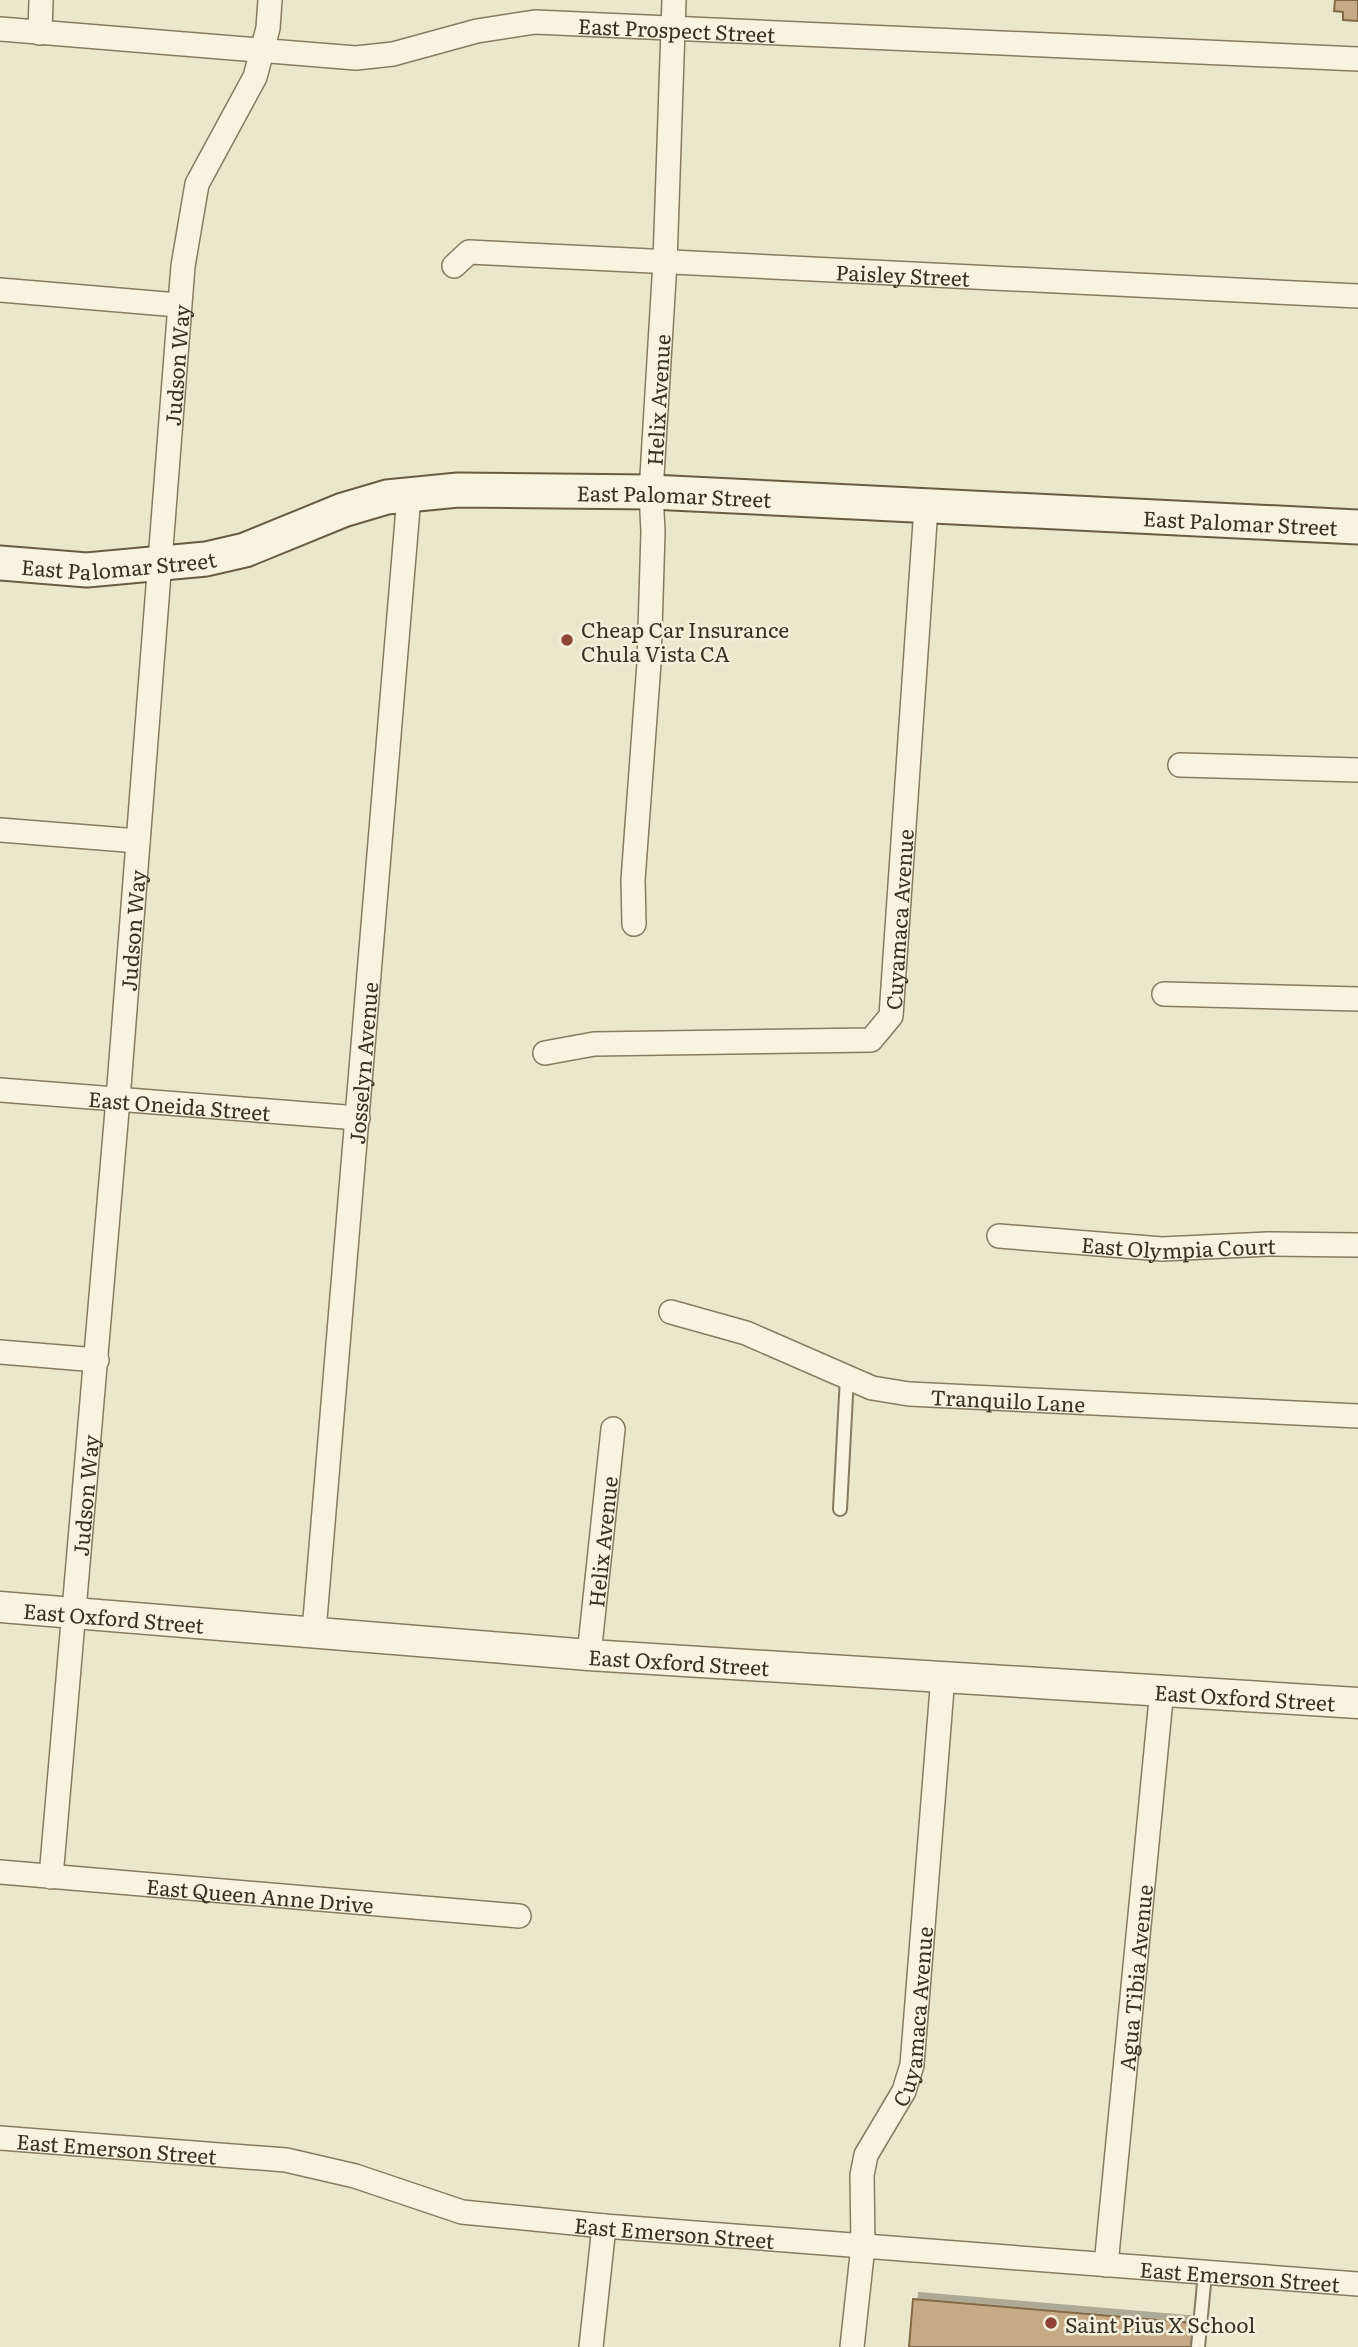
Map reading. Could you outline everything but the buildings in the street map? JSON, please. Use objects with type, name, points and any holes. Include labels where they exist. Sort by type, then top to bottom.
[{"type":"main road","name":"East Palomar Street","points":[[0,563],[87,570],[161,565],[245,550],[343,510],[387,497],[458,490],[527,488],[1358,527]]},
{"type":"street","points":[[40,33],[41,0]]},
{"type":"street","name":"Judson Way","points":[[51,1877],[97,1360],[161,565],[178,305],[188,222],[197,184],[254,78],[262,52],[270,0]]},
{"type":"street","name":"Helix Avenue","points":[[634,923],[635,854],[649,663],[653,532],[651,492],[665,262],[674,0]]},
{"type":"street","name":"East Prospect Street","points":[[0,29],[356,58],[393,54],[477,31],[535,22],[1358,59]]},
{"type":"street","name":"Paisley Street","points":[[454,266],[469,252],[1358,296]]},
{"type":"street","points":[[0,290],[178,305]]},
{"type":"street","name":"Josselyn Avenue","points":[[314,1631],[409,496]]},
{"type":"street","name":"Cuyamaca Avenue","points":[[545,1053],[594,1044],[871,1040],[883,1029],[891,1016],[926,507]]},
{"type":"street","points":[[1180,765],[1358,769]]},
{"type":"street","points":[[0,830],[138,841]]},
{"type":"street","points":[[1164,994],[1358,999]]},
{"type":"street","name":"East Oneida Street","points":[[0,1090],[358,1118]]},
{"type":"street","name":"East Olympia Court","points":[[999,1236],[1162,1250],[1268,1244],[1358,1245]]},
{"type":"street","name":"Tranquilo Lane","points":[[671,1312],[747,1333],[872,1388],[909,1394],[1358,1416]]},
{"type":"street","points":[[0,1352],[97,1360]]},
{"type":"street","name":"Helix Avenue","points":[[589,1655],[613,1429]]},
{"type":"street","name":"East Oxford Street","points":[[0,1607],[589,1655],[1358,1703]]},
{"type":"street","name":"Cuyamaca Avenue","points":[[852,2347],[863,2246],[862,2175],[866,2155],[904,2091],[912,2065],[943,1676]]},
{"type":"street","name":"Agua Tibia Avenue","points":[[1106,2265],[1162,1689]]},
{"type":"street","name":"East Queen Anne Drive","points":[[0,1872],[519,1916]]},
{"type":"street","name":"East Emerson Street","points":[[0,2138],[286,2160],[355,2176],[462,2211],[604,2226],[1358,2284]]},
{"type":"street","points":[[591,2347],[604,2226]]},
{"type":"lane","points":[[840,1509],[847,1377]]},
{"type":"lane","points":[[1198,2347],[1205,2273]]},
{"type":"place","name":"Cheap Car Insurance Chula Vista CA","points":[[567,640]]},
{"type":"place","name":"Saint Pius X School","points":[[1051,2323]]}]
